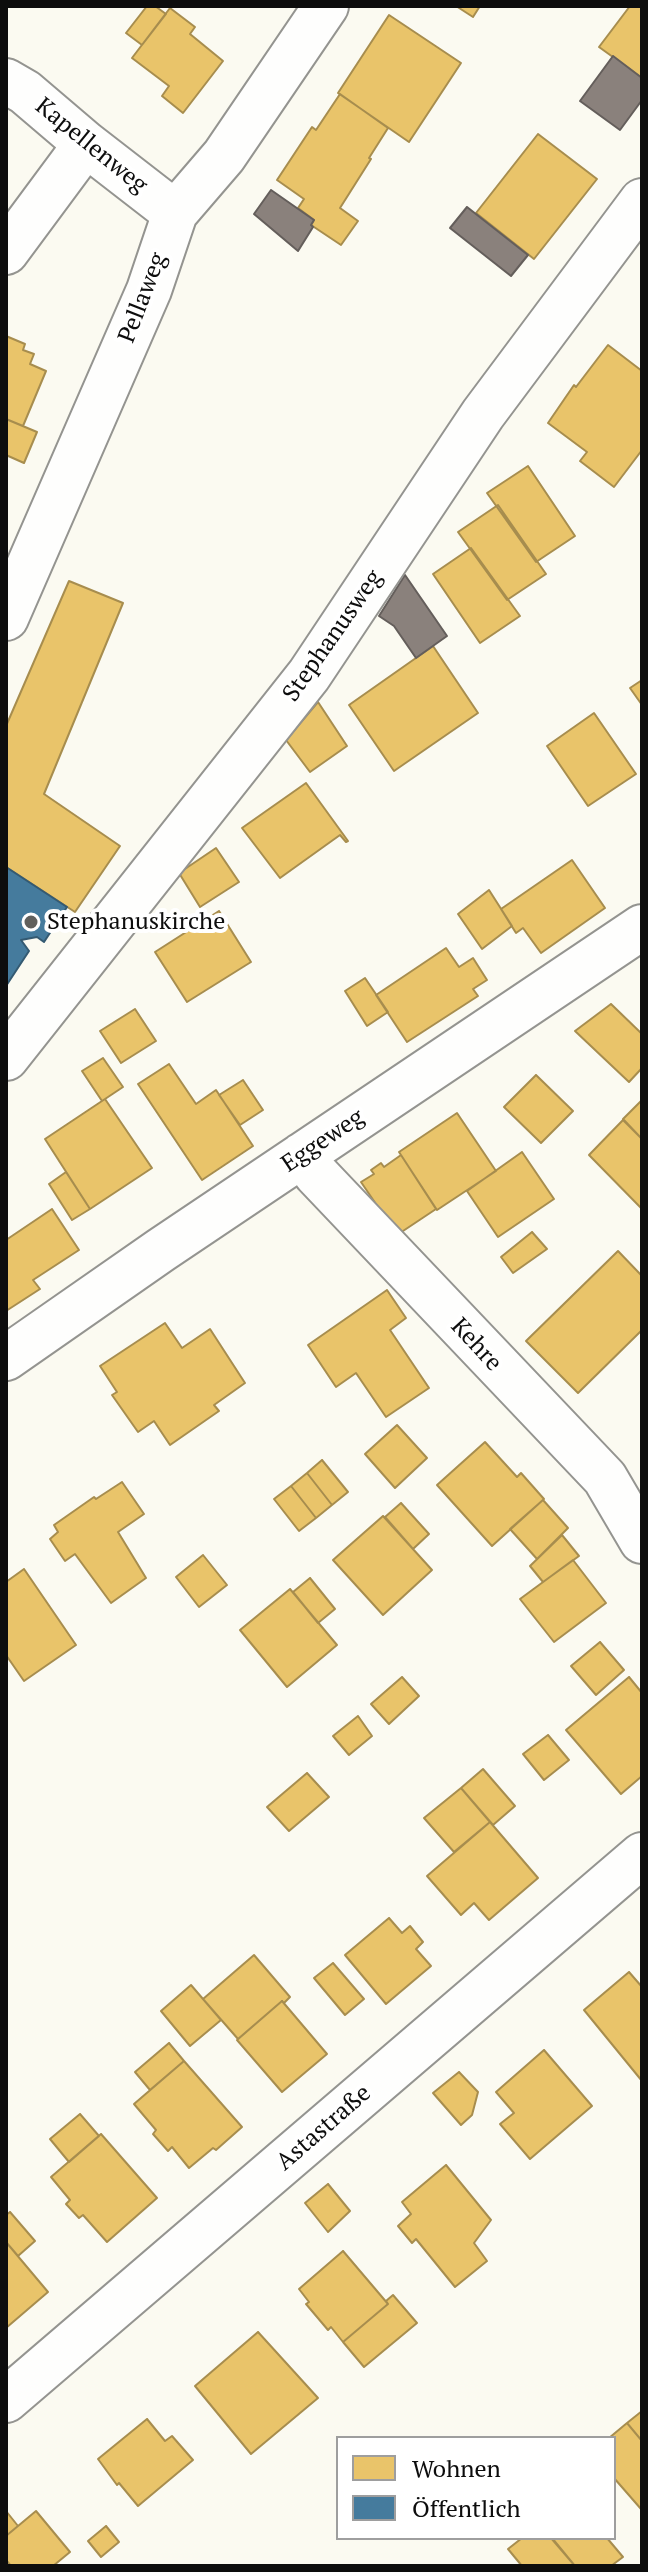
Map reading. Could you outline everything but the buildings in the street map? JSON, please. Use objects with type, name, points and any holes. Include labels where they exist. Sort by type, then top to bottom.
[{"type":"street","name":"Pellaweg","points":[[6,618],[149,290],[175,213],[224,156],[326,6]]},
{"type":"street","name":"Kapellenweg","points":[[6,81],[25,92],[175,213]]},
{"type":"street","points":[[6,252],[86,144]]},
{"type":"street","name":"Stephanusweg","points":[[6,1058],[309,675],[483,414],[642,201]]},
{"type":"street","name":"Eggeweg","points":[[6,1358],[642,927]]},
{"type":"street","name":"Kehre","points":[[302,1155],[380,1243],[605,1478],[642,1541]]},
{"type":"street","name":"Astastraße","points":[[6,2400],[642,1855]]},
{"type":"place","name":"Stephanuskirche","points":[[31,922]]}]
